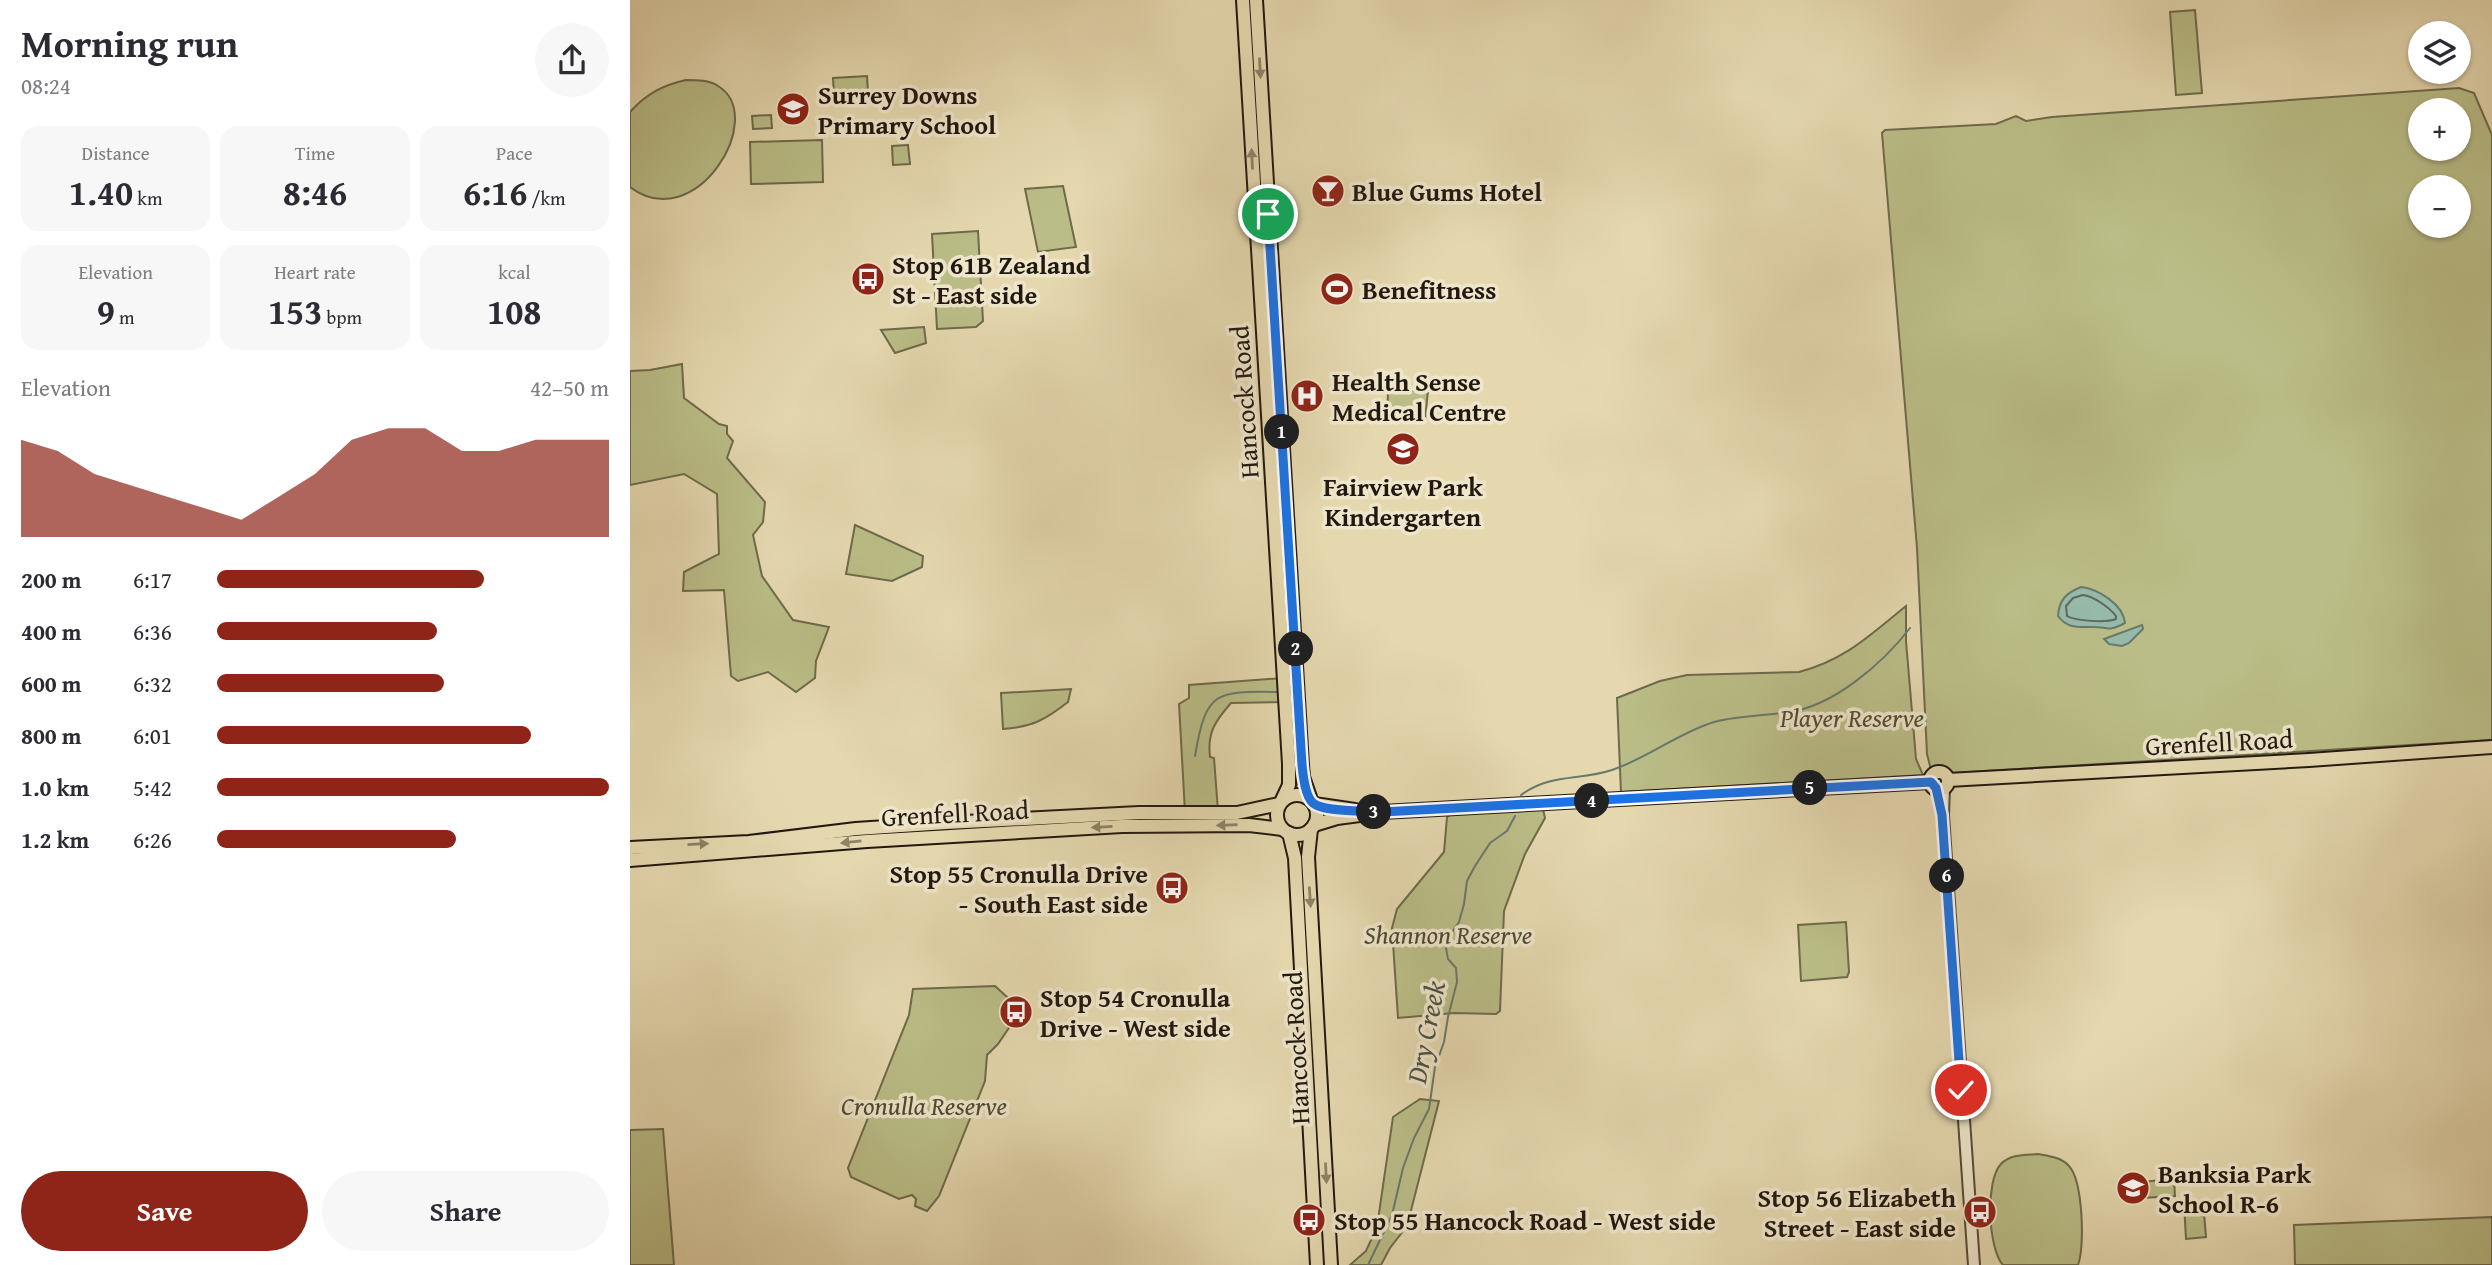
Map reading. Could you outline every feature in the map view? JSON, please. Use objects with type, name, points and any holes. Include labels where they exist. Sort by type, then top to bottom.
[{"type":"main road","name":"Hancock Road","points":[[1243,0],[1289,764],[1289,785],[1281,802]]},
{"type":"main road","name":"Hancock Road","points":[[1256,0],[1303,777],[1312,802]]},
{"type":"main road","points":[[1281,422],[1279,436],[1269,447],[1283,462]]},
{"type":"main road","points":[[1276,548],[1290,567],[1283,576],[1279,594]]},
{"type":"main road","name":"Grenfell Road","points":[[1312,827],[1337,818],[1382,812],[1940,784],[2492,747]]},
{"type":"main road","points":[[1297,794],[1312,802],[1317,815],[1312,827],[1300,835],[1285,831],[1277,817],[1281,802],[1297,794]]},
{"type":"main road","name":"Grenfell Road","points":[[630,848],[896,833],[1122,826],[1237,813],[1281,802]]},
{"type":"main road","name":"Grenfell Road","points":[[1312,802],[1329,808],[1382,812]]},
{"type":"main road","name":"Grenfell Road","points":[[1170,820],[1249,825],[1285,831]]},
{"type":"main road","name":"Hancock Road","points":[[1312,827],[1308,857],[1331,1265]]},
{"type":"main road","name":"Hancock Road","points":[[1285,831],[1295,858],[1317,1265]]},
{"type":"main road","name":"Grenfell Road","points":[[630,860],[896,833]]},
{"type":"street","points":[[1940,784],[1974,1265]]},
{"type":"green space","points":[[2195,10],[2202,93],[2176,95],[2170,12]]},
{"type":"green space","points":[[867,76],[868,93],[834,95],[833,78]]},
{"type":"green space","points":[[686,80],[715,84],[732,101],[735,122],[730,145],[718,167],[700,185],[678,197],[655,198],[630,187],[630,112],[655,91]]},
{"type":"green space","points":[[2459,88],[2474,93],[2492,135],[2492,740],[1952,773],[1931,770],[1927,754],[1917,548],[1882,133],[1885,130],[1996,124],[2016,116],[2026,121]]},
{"type":"green space","points":[[771,115],[772,128],[753,129],[752,116]]},
{"type":"green space","points":[[822,140],[823,182],[751,184],[750,142]]},
{"type":"green space","points":[[908,145],[910,164],[893,165],[892,146]]},
{"type":"green space","points":[[1063,186],[1076,247],[1038,252],[1025,189]]},
{"type":"green space","points":[[978,231],[983,321],[976,327],[937,329],[932,234]]},
{"type":"green space","points":[[924,327],[926,343],[895,353],[881,330]]},
{"type":"green space","points":[[682,364],[684,398],[719,424],[727,426],[727,434],[733,441],[727,458],[765,502],[763,522],[753,535],[762,576],[793,620],[829,627],[816,661],[815,678],[796,692],[768,672],[738,681],[731,676],[724,590],[683,591],[684,572],[719,554],[717,494],[684,474],[630,485],[630,371]]},
{"type":"green space","points":[[1428,390],[1425,421],[1387,419],[1388,393]]},
{"type":"green space","points":[[855,525],[923,556],[922,567],[892,581],[846,574]]},
{"type":"green space","name":"Player Reserve","points":[[1906,606],[1906,641],[1916,759],[1923,775],[1621,792],[1617,698],[1660,681],[1687,675],[1799,672],[1815,667],[1856,645]]},
{"type":"green space","points":[[1283,678],[1285,702],[1231,703],[1221,716],[1213,728],[1209,749],[1210,757],[1214,758],[1218,811],[1185,812],[1179,704],[1189,698],[1189,685]]},
{"type":"green space","points":[[1071,689],[1068,702],[1045,718],[1003,729],[1001,693]]},
{"type":"green space","name":"Shannon Reserve","points":[[1543,809],[1545,818],[1525,854],[1504,911],[1500,1011],[1496,1014],[1454,1013],[1398,1018],[1392,928],[1397,909],[1444,852],[1447,817],[1454,813]]},
{"type":"green space","points":[[1846,922],[1847,977],[1801,981],[1798,925]]},
{"type":"green space","name":"Cronulla Reserve","points":[[995,986],[1021,1010],[998,1044],[987,1055],[985,1081],[939,1196],[927,1211],[915,1206],[916,1199],[912,1195],[899,1199],[851,1177],[848,1168],[909,1015],[913,989]]},
{"type":"green space","points":[[1420,1099],[1439,1101],[1407,1226],[1381,1265],[1350,1265],[1366,1251],[1377,1227],[1393,1117]]},
{"type":"green space","points":[[663,1129],[674,1265],[630,1265],[630,1130]]},
{"type":"green space","points":[[2038,1154],[2055,1157],[2069,1166],[2074,1174],[2081,1214],[2082,1244],[2078,1265],[2003,1265],[1998,1257],[1990,1214],[1992,1184],[1996,1172],[2009,1158]]},
{"type":"green space","points":[[2174,1179],[2175,1196],[2142,1198],[2141,1182]]},
{"type":"green space","points":[[2203,1201],[2206,1237],[2186,1239],[2184,1203]]},
{"type":"green space","points":[[2492,1217],[2492,1265],[2295,1265],[2294,1225]]},
{"type":"water","points":[[2081,587],[2109,599],[2120,610],[2125,623],[2110,628],[2076,627],[2065,623],[2058,616],[2062,601]]},
{"type":"water","points":[[2142,625],[2143,629],[2122,646],[2109,644],[2104,639]]},
{"type":"waterway","name":"Dry Creek","points":[[1521,795],[1543,783],[1612,770],[1714,722],[1789,712],[1823,701],[1872,668],[1910,628]]},
{"type":"waterway","points":[[1195,756],[1204,718],[1217,699],[1240,692],[1277,692]]},
{"type":"waterway","name":"Dry Creek","points":[[1368,1265],[1392,1215],[1403,1168],[1429,1109],[1435,1067],[1444,1042],[1457,982],[1456,968],[1448,959],[1448,938],[1459,922],[1467,881],[1475,866],[1490,843],[1507,831],[1515,816]]},
{"type":"place","name":"Surrey Downs Primary School","points":[[793,109]]},
{"type":"place","name":"Blue Gums Hotel","points":[[1328,191]]},
{"type":"place","name":"Stop 61B Zealand St - East side","points":[[868,279]]},
{"type":"place","name":"Benefitness","points":[[1337,289]]},
{"type":"place","name":"Health Sense Medical Centre","points":[[1307,396]]},
{"type":"place","name":"Fairview Park Kindergarten","points":[[1403,449]]},
{"type":"place","name":"Stop 55 Cronulla Drive - South East side","points":[[1172,888]]},
{"type":"place","name":"Stop 54 Cronulla Drive - West side","points":[[1016,1012]]},
{"type":"place","name":"Banksia Park School R-6","points":[[2133,1188]]},
{"type":"place","name":"Stop 56 Elizabeth Street - East side","points":[[1980,1212]]},
{"type":"place","name":"Stop 55 Hancock Road - West side","points":[[1309,1220]]},
{"type":"route","points":[[1268,214],[1302,765],[1303,777],[1314,804],[1329,808],[1382,812],[1931,782],[1936,788],[1942,815],[1961,1090]]}]
